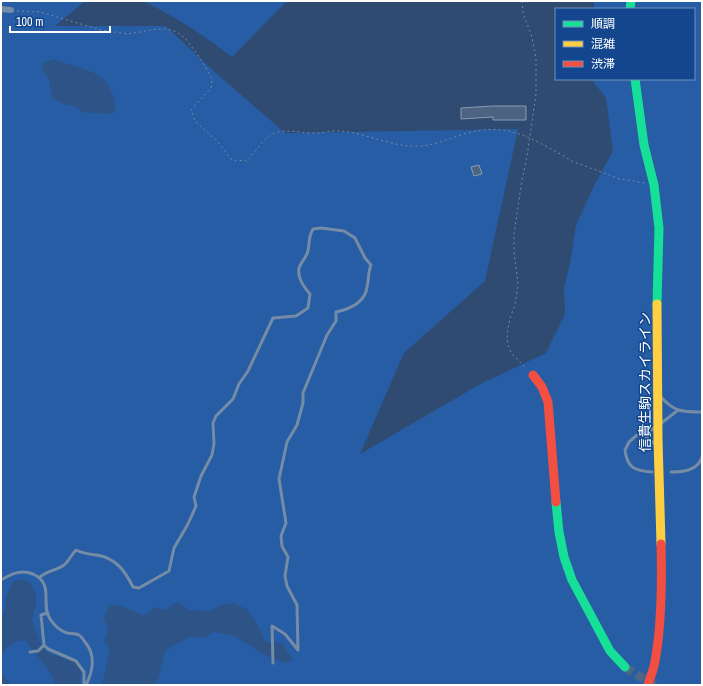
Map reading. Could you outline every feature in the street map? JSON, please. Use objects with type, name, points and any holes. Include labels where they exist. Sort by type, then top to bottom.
[{"type":"street","points":[[1,9],[11,10]]},
{"type":"street","name":"信貴生駒スカイライン","points":[[635,80],[644,145],[654,185],[659,228],[658,393],[662,572],[660,614],[655,662],[648,685]]},
{"type":"street","points":[[534,375],[542,387],[548,402],[558,532],[564,557],[572,580],[610,651],[625,667]]},
{"type":"lane","points":[[40,577],[45,572],[62,567],[68,562],[76,550],[84,554],[107,557],[114,561],[126,573],[133,587],[139,588],[169,571],[174,548],[188,524],[196,506],[194,497],[201,476],[212,455],[214,444],[213,423],[216,416],[233,399],[239,384],[248,371],[273,318],[296,316],[308,308],[310,294],[301,283],[299,268],[306,258],[309,236],[313,229],[321,228],[344,231],[355,238],[365,258],[371,265],[368,271],[367,289],[364,297],[357,304],[336,312],[336,321],[327,335],[303,393],[303,403],[297,425],[287,442],[279,479],[286,523],[280,536],[282,546],[288,557],[285,576],[287,586],[297,605],[298,650],[285,634],[272,626],[273,663]]},
{"type":"lane","points":[[658,393],[668,405],[677,410],[702,412]]},
{"type":"lane","points":[[652,472],[638,471],[633,468],[628,462],[625,450],[629,442],[637,435],[644,435],[677,410]]},
{"type":"lane","points":[[644,435],[659,448]]},
{"type":"lane","points":[[671,472],[687,471],[701,462],[702,457]]},
{"type":"lane","points":[[1,580],[21,571],[27,571],[40,577],[47,595],[47,613],[50,618],[58,628],[65,632],[80,636],[87,644],[92,654],[90,676],[85,685]]},
{"type":"lane","points":[[47,613],[41,615],[44,645],[48,649],[76,661],[84,672],[85,685]]},
{"type":"lane","points":[[30,652],[38,651],[44,645]]},
{"type":"path","points":[[522,1],[523,13],[532,37],[536,59],[536,94],[514,233],[514,251],[518,284],[507,334],[508,345],[512,354],[534,375]]},
{"type":"path","points":[[11,10],[40,12],[102,30],[128,34],[158,29],[167,29],[177,32],[186,39],[202,61],[212,79],[211,88],[191,110],[195,121],[216,140],[232,160],[247,161],[255,153],[262,142],[272,135],[286,130],[316,134],[339,131],[362,135],[400,145],[426,146],[443,142],[477,130],[494,128],[517,133],[530,138],[569,160],[620,179],[654,185]]},
{"type":"shaded area","points":[[1,1],[85,1],[55,26],[166,26],[208,66],[285,133],[518,129],[485,281],[404,353],[360,454],[482,383],[546,353],[565,314],[564,288],[570,263],[576,225],[595,184],[613,151],[606,98],[592,80],[695,80],[695,8],[594,8],[594,1],[702,1],[702,685],[1,685]]},
{"type":"shaded area","points":[[143,1],[287,1],[232,57],[167,13]]},
{"type":"shaded area","points":[[54,59],[88,70],[103,79],[108,85],[112,94],[115,106],[114,112],[108,114],[83,112],[73,105],[66,105],[52,98],[49,79],[42,69],[44,63]]},
{"type":"shaded area","points":[[22,579],[29,582],[34,589],[36,596],[36,604],[32,620],[41,646],[53,655],[76,662],[81,670],[81,685],[55,685],[51,674],[27,642],[19,640],[1,654],[1,619],[6,607],[5,598],[14,581]]},
{"type":"shaded area","points":[[177,602],[189,610],[209,611],[231,603],[247,609],[266,642],[282,643],[293,660],[286,663],[263,654],[235,636],[215,632],[206,637],[188,637],[165,651],[158,680],[154,685],[102,685],[110,648],[104,642],[108,630],[104,617],[110,605],[121,606],[144,616],[155,607],[165,610]]},
{"type":"shaded area","points":[[1,673],[12,685],[1,685]]},
{"type":"building","points":[[526,106],[526,120],[493,120],[493,117],[461,119],[461,108]]},
{"type":"building","points":[[479,165],[482,174],[474,176],[471,167]]},
{"type":"tunnel","points":[[625,667],[655,685]]},
{"type":"traffic: fast","points":[[630,8],[631,1]]},
{"type":"traffic: fast","points":[[635,80],[644,145],[654,185],[659,228],[657,304]]},
{"type":"traffic: fast","points":[[556,502],[559,532],[564,557],[572,580],[610,651],[625,667]]},
{"type":"traffic: slow","points":[[657,304],[658,439],[661,544]]},
{"type":"traffic: jam","points":[[533,375],[542,387],[548,402],[556,502]]},
{"type":"traffic: jam","points":[[648,685],[654,664],[659,632],[661,544]]}]
